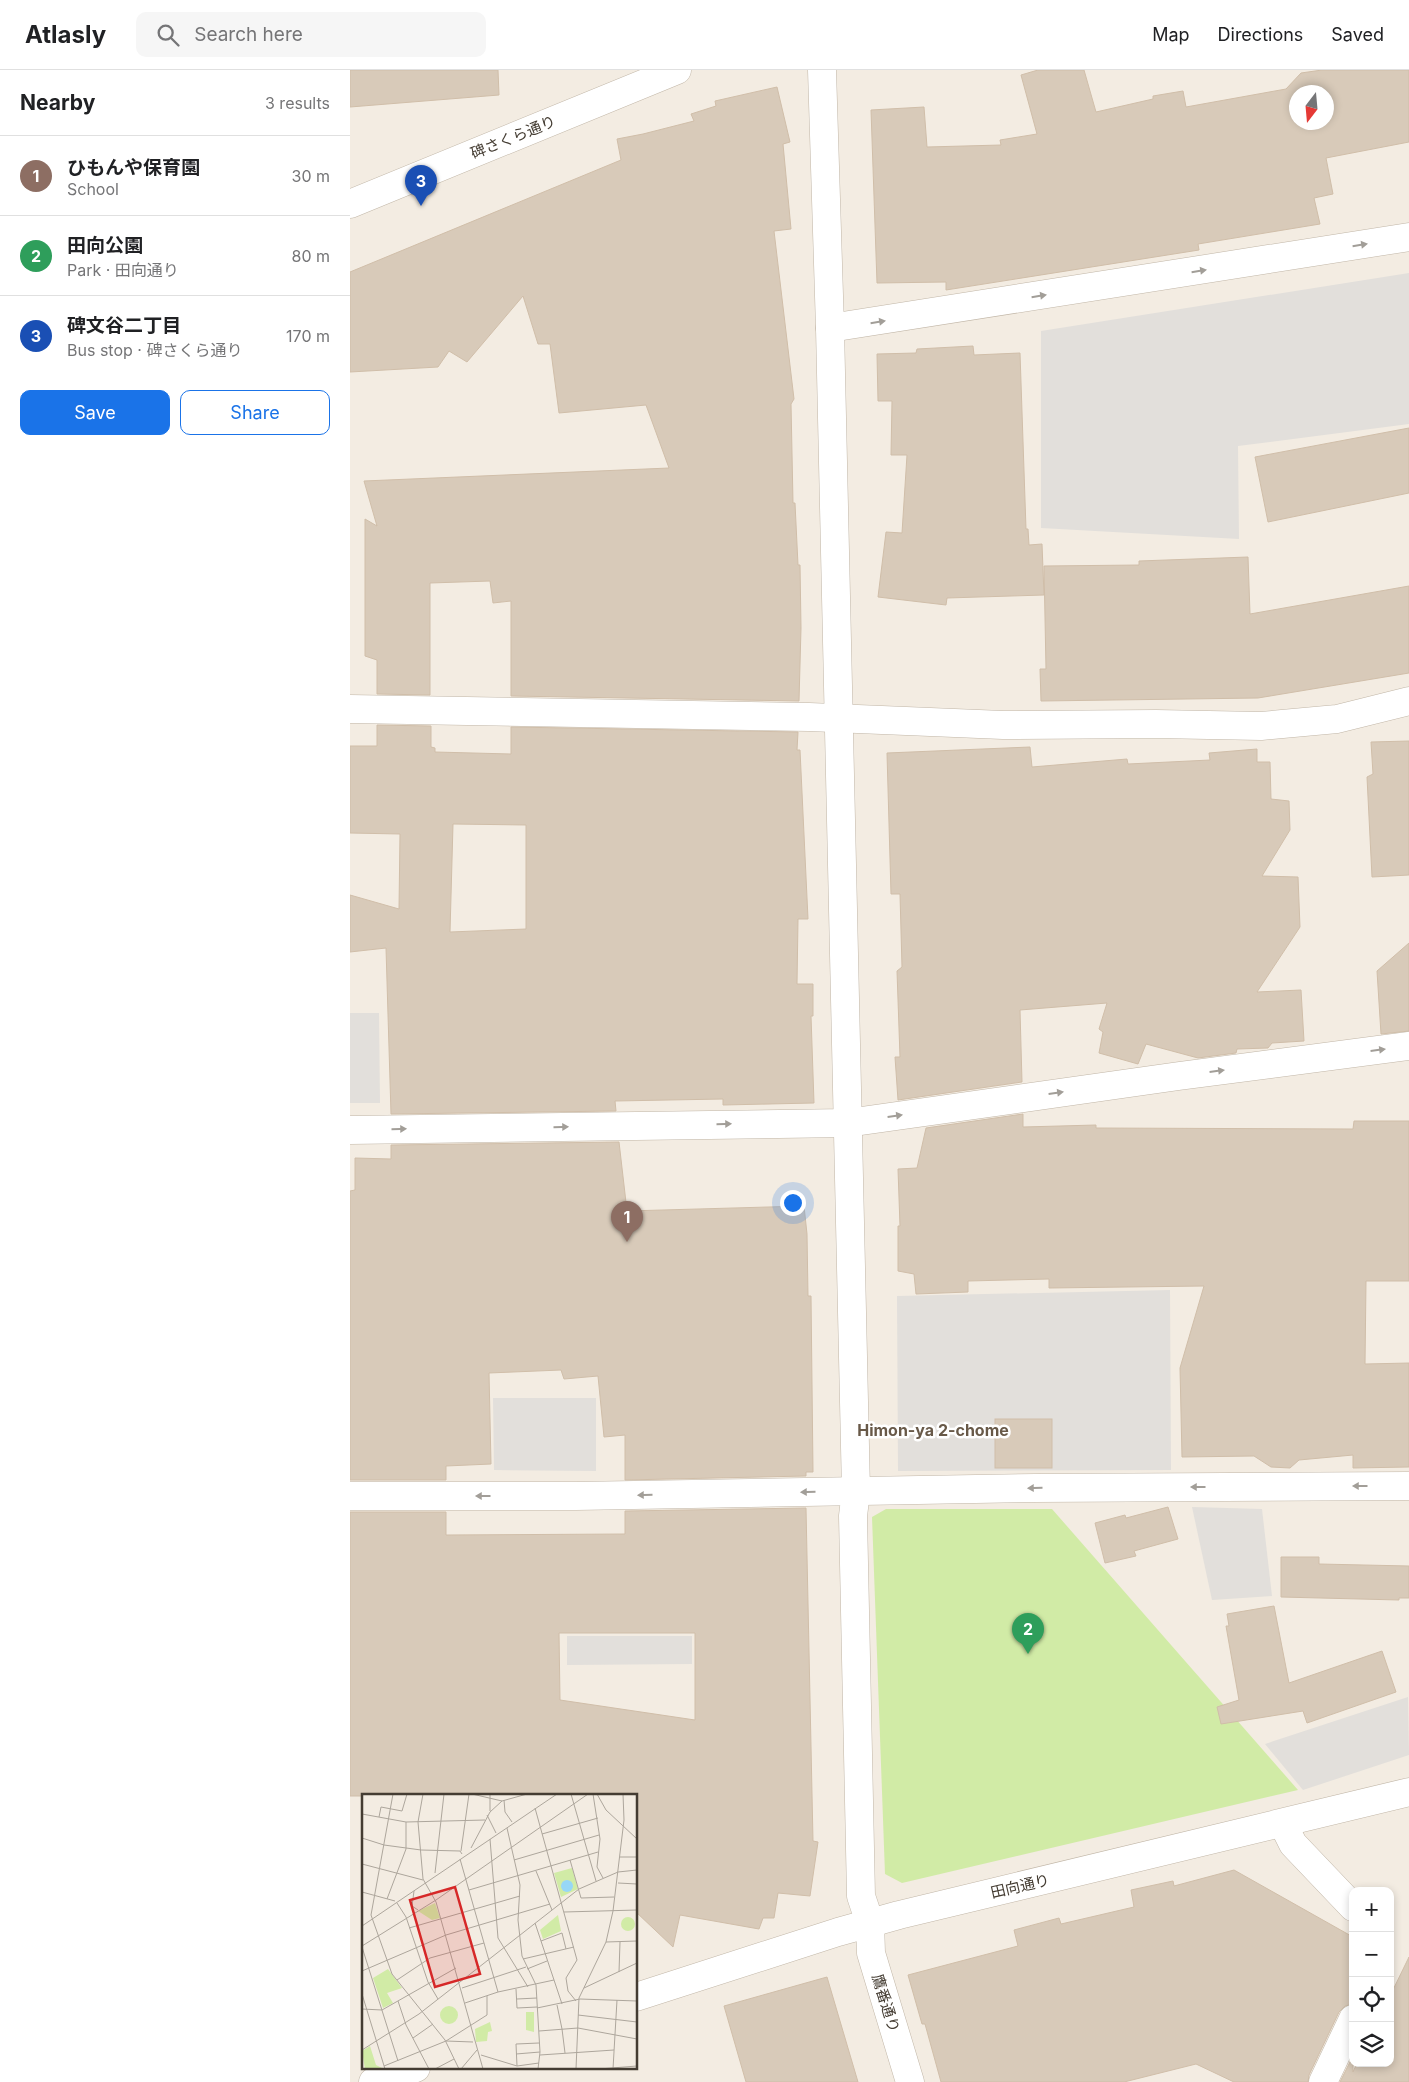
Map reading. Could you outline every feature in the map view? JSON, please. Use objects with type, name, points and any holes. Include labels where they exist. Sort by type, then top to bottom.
[{"type":"street","name":"碑さくら通り","points":[[350,204],[677,70]]},
{"type":"street","name":"鷹番通り","points":[[822,70],[830,328],[856,1492],[853,1516],[861,1896],[870,1923],[871,1953],[910,2082]]},
{"type":"street","points":[[830,328],[1409,237]]},
{"type":"street","points":[[350,709],[839,719],[1003,725],[1156,724],[1261,726],[1337,719],[1409,700]]},
{"type":"street","points":[[350,1130],[847,1123],[1409,1046]]},
{"type":"street","points":[[350,1496],[576,1496],[1046,1488],[1409,1486]]},
{"type":"street","name":"田向通り","points":[[638,1996],[870,1923],[1409,1792]]},
{"type":"street","points":[[1283,1824],[1293,1844],[1349,1903]]},
{"type":"street","points":[[1322,2082],[1352,2022]]},
{"type":"street","points":[[373,2082],[410,2070]]},
{"type":"green space","points":[[886,1509],[1052,1509],[1298,1790],[902,1883],[885,1874],[872,1517]]},
{"type":"shaded area","points":[[1409,273],[1409,424],[1238,446],[1239,539],[1041,528],[1041,331]]},
{"type":"shaded area","points":[[350,1013],[379,1013],[380,1103],[350,1103]]},
{"type":"shaded area","points":[[1170,1290],[1171,1470],[898,1471],[897,1296]]},
{"type":"shaded area","points":[[493,1398],[596,1398],[596,1471],[494,1470]]},
{"type":"shaded area","points":[[1192,1507],[1262,1509],[1272,1596],[1212,1600]]},
{"type":"shaded area","points":[[567,1636],[692,1636],[692,1664],[567,1665]]},
{"type":"shaded area","points":[[1408,1697],[1409,1755],[1303,1790],[1265,1744]]},
{"type":"building","points":[[350,70],[498,70],[499,95],[350,107]]},
{"type":"building","points":[[1038,70],[1084,70],[1096,112],[1153,99],[1153,96],[1183,91],[1186,107],[1286,89],[1289,86],[1289,130],[1334,130],[1334,85],[1290,85],[1301,73],[1322,70],[1409,70],[1409,142],[1326,158],[1333,194],[1314,198],[1320,224],[1198,244],[1199,250],[946,290],[946,282],[877,283],[871,110],[924,107],[927,147],[1001,145],[1000,140],[1037,134],[1021,75]]},
{"type":"building","points":[[777,87],[790,142],[783,144],[791,229],[774,231],[794,399],[791,404],[793,503],[795,503],[798,565],[800,565],[799,701],[511,696],[511,601],[493,603],[490,581],[430,583],[430,695],[377,694],[377,660],[365,656],[365,519],[377,526],[364,481],[669,468],[646,405],[559,413],[550,344],[538,344],[523,296],[467,362],[449,351],[438,367],[350,372],[350,272],[621,160],[617,139],[694,121],[691,114],[716,106],[715,101]]},
{"type":"building","points":[[973,346],[974,355],[1020,353],[1026,529],[1028,529],[1029,545],[1042,544],[1044,595],[947,598],[946,605],[878,597],[886,532],[902,533],[907,455],[891,455],[892,401],[878,401],[877,354],[916,353],[917,349]]},
{"type":"building","points":[[1409,428],[1409,493],[1268,522],[1255,457]]},
{"type":"building","points":[[1248,557],[1250,614],[1409,586],[1409,673],[1258,698],[1041,701],[1040,669],[1046,669],[1044,566],[1139,565],[1139,561]]},
{"type":"building","points":[[377,725],[431,726],[431,747],[435,748],[435,752],[511,754],[511,727],[798,732],[797,750],[800,750],[808,919],[798,919],[797,984],[813,984],[813,1016],[811,1016],[814,1103],[723,1105],[723,1099],[615,1101],[616,1111],[391,1114],[386,948],[350,952],[350,895],[399,909],[400,834],[350,833],[350,746],[377,746]],"holes":[[[453,824],[526,825],[526,929],[450,932]]]},
{"type":"building","points":[[1409,741],[1409,875],[1372,877],[1367,777],[1373,774],[1371,742]]},
{"type":"building","points":[[1030,747],[1032,767],[1127,759],[1128,764],[1210,760],[1209,753],[1257,749],[1257,762],[1270,762],[1271,799],[1289,801],[1290,830],[1262,876],[1298,877],[1300,927],[1257,992],[1301,990],[1304,1041],[1272,1043],[1268,1048],[1237,1049],[1236,1053],[1198,1058],[1146,1044],[1138,1064],[1099,1053],[1103,1032],[1099,1029],[1107,1003],[1020,1010],[1022,1082],[898,1100],[895,1057],[900,1057],[897,971],[902,967],[900,894],[891,894],[887,753]]},
{"type":"building","points":[[1409,943],[1409,1031],[1381,1034],[1377,971]]},
{"type":"building","points":[[1023,1114],[1023,1127],[1096,1125],[1096,1128],[1353,1129],[1354,1121],[1409,1121],[1409,1281],[1366,1281],[1365,1364],[1409,1363],[1409,1467],[1353,1468],[1353,1455],[1299,1460],[1290,1468],[1271,1467],[1254,1456],[1182,1457],[1180,1368],[1204,1286],[1049,1288],[1049,1279],[968,1281],[968,1292],[916,1294],[914,1274],[898,1271],[898,1226],[900,1226],[898,1169],[917,1168],[926,1128]]},
{"type":"building","points":[[619,1142],[627,1211],[804,1206],[807,1234],[808,1296],[811,1296],[813,1472],[806,1472],[806,1476],[625,1480],[625,1435],[604,1437],[598,1376],[564,1379],[561,1370],[489,1373],[491,1464],[446,1466],[446,1480],[350,1480],[350,1191],[355,1190],[355,1158],[391,1159],[391,1145]]},
{"type":"building","points":[[995,1419],[1052,1419],[1052,1468],[995,1468]]},
{"type":"building","points":[[1168,1507],[1178,1539],[1134,1551],[1136,1556],[1105,1563],[1095,1523],[1125,1515],[1126,1518]]},
{"type":"building","points":[[806,1508],[813,1841],[818,1842],[810,1896],[778,1893],[774,1918],[763,1918],[759,1929],[680,1915],[673,1947],[638,1914],[638,1794],[362,1794],[362,1796],[350,1796],[350,1512],[446,1512],[446,1535],[625,1534],[625,1511]],"holes":[[[559,1633],[695,1633],[695,1720],[560,1700]]]},
{"type":"building","points":[[1281,1557],[1319,1557],[1319,1564],[1409,1566],[1409,1598],[1399,1598],[1399,1600],[1281,1597]]},
{"type":"building","points":[[1274,1606],[1289,1683],[1382,1651],[1396,1692],[1307,1723],[1303,1711],[1221,1724],[1217,1707],[1239,1700],[1226,1626],[1229,1626],[1227,1614]]},
{"type":"building","points":[[1234,1870],[1349,1935],[1349,2005],[1339,2012],[1309,2075],[1308,2082],[1234,2082],[1196,2064],[1124,2082],[941,2082],[925,2024],[922,2024],[908,1975],[1018,1946],[1014,1930],[1059,1918],[1061,1924],[1134,1907],[1131,1890],[1173,1881],[1174,1886]]},
{"type":"building","points":[[1409,1957],[1409,2082],[1340,2082],[1349,2064],[1349,2067],[1353,2067],[1353,2072],[1355,2067],[1394,2067],[1394,1988]]},
{"type":"building","points":[[827,1977],[858,2082],[746,2082],[724,2006]]},
{"type":"place","name":"碑文谷二丁目","points":[[421,206]]},
{"type":"place","name":"ひもんや保育園","points":[[627,1242]]},
{"type":"place","name":"田向公園","points":[[1028,1654]]},
{"type":"district","name":"Himon-ya 2-chome","points":[[933,1430]]}]
